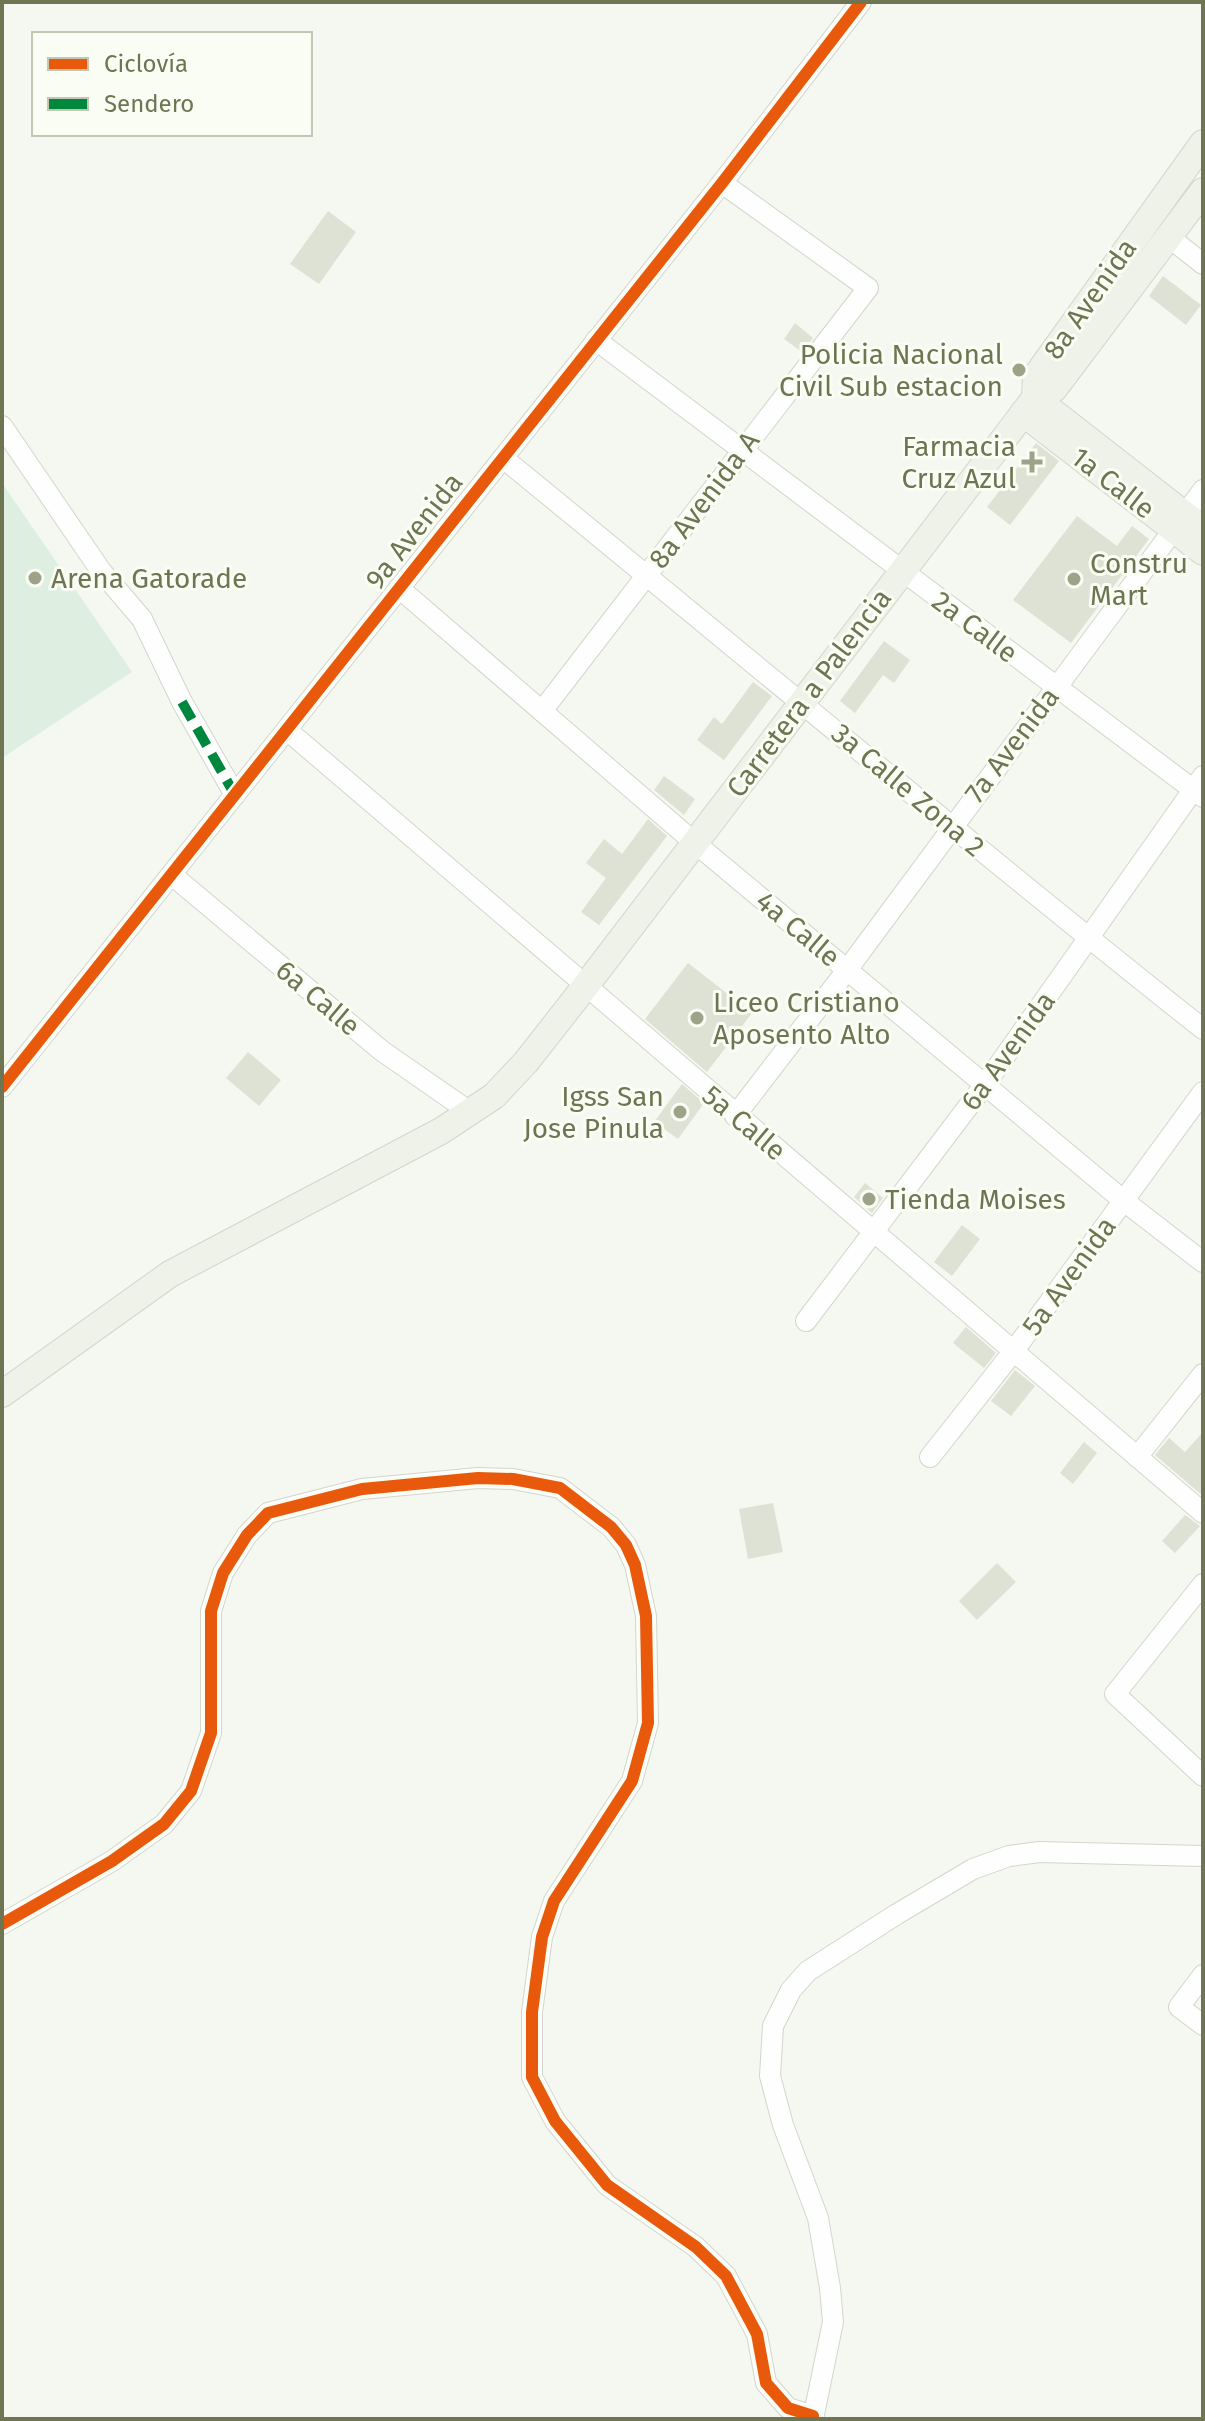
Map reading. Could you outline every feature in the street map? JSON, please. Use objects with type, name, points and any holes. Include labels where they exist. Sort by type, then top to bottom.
[{"type":"main road","name":"8a Avenida","points":[[1029,406],[1036,376],[1203,143]]},
{"type":"main road","name":"8a Avenida","points":[[1029,406],[1054,389],[1203,191]]},
{"type":"main road","name":"1a Calle","points":[[1029,406],[1187,524],[1203,552]]},
{"type":"main road","name":"Carretera a Palencia","points":[[2,1394],[170,1274],[470,1112],[494,1096],[526,1062],[584,988],[1029,406]]},
{"type":"street","name":"9a Avenida","points":[[2,1087],[722,183],[861,2]]},
{"type":"street","name":"8a Avenida A","points":[[542,711],[868,289],[722,183]]},
{"type":"street","points":[[1170,238],[1203,264]]},
{"type":"street","name":"2a Calle","points":[[596,340],[1055,688],[1200,788]]},
{"type":"street","points":[[2,426],[101,571],[142,619],[182,702],[235,795]]},
{"type":"street","name":"3a Calle Zona 2","points":[[503,458],[803,702],[950,828],[1203,1029]]},
{"type":"street","name":"7a Avenida","points":[[735,1116],[1055,688],[1187,524],[1203,490]]},
{"type":"street","name":"4a Calle","points":[[399,588],[695,843],[1124,1201],[1203,1262]]},
{"type":"street","name":"5a Calle","points":[[287,730],[584,988],[1203,1513]]},
{"type":"street","name":"6a Avenida","points":[[806,1321],[986,1083],[1200,788]]},
{"type":"street","name":"6a Calle","points":[[172,875],[382,1051],[470,1112]]},
{"type":"street","name":"5a Avenida","points":[[930,1457],[1013,1352],[1203,1092]]},
{"type":"street","points":[[1137,1457],[1203,1374]]},
{"type":"street","points":[[2,1924],[112,1861],[164,1824],[191,1791],[211,1733],[211,1611],[223,1573],[247,1535],[268,1513],[362,1489],[478,1478],[513,1479],[560,1488],[611,1527],[626,1545],[635,1565],[646,1616],[648,1723],[632,1781],[561,1889],[546,1925],[532,2012],[532,2077],[555,2121],[607,2185],[696,2247],[726,2276],[757,2334],[766,2383],[788,2408],[813,2417],[833,2322],[830,2288],[818,2218],[783,2125],[770,2076],[773,2026],[791,1990],[808,1971],[897,1914],[973,1869],[1009,1856],[1039,1852],[1203,1856]]},
{"type":"street","points":[[1203,1584],[1115,1691],[1203,1776]]},
{"type":"street","points":[[1203,1975],[1179,2007],[1203,2025]]},
{"type":"green space","name":"Arena Gatorade","points":[[2,483],[132,672],[2,758]]},
{"type":"building","points":[[328,211],[356,232],[319,284],[290,264]]},
{"type":"building","points":[[1163,276],[1201,305],[1186,325],[1149,296]]},
{"type":"building","points":[[795,323],[813,338],[802,352],[784,339]]},
{"type":"building","points":[[1036,443],[1059,461],[1010,525],[987,507]]},
{"type":"building","name":"Constru Mart","points":[[1077,516],[1117,546],[1132,526],[1149,539],[1071,643],[1013,600]]},
{"type":"building","points":[[884,641],[910,660],[894,683],[883,675],[855,713],[840,701]]},
{"type":"building","points":[[753,682],[772,696],[724,760],[697,740],[714,717],[722,724]]},
{"type":"building","points":[[664,776],[695,799],[684,815],[654,790]]},
{"type":"building","points":[[648,819],[667,836],[599,925],[581,912],[606,878],[586,863],[604,839],[622,854]]},
{"type":"building","name":"Liceo Cristiano Aposento Alto","points":[[688,963],[752,1013],[707,1072],[645,1019]]},
{"type":"building","points":[[248,1052],[281,1080],[259,1106],[226,1078]]},
{"type":"building","name":"Igss San Jose Pinula","points":[[682,1084],[704,1103],[678,1139],[654,1122]]},
{"type":"building","name":"Tienda Moises","points":[[865,1183],[883,1198],[872,1213],[854,1197]]},
{"type":"building","points":[[962,1225],[980,1239],[952,1276],[934,1262]]},
{"type":"building","points":[[966,1327],[996,1353],[984,1368],[953,1343]]},
{"type":"building","points":[[1015,1370],[1035,1386],[1011,1416],[991,1401]]},
{"type":"building","points":[[1203,1432],[1203,1496],[1155,1455],[1169,1438],[1185,1452]]},
{"type":"building","points":[[1084,1442],[1097,1453],[1073,1484],[1060,1473]]},
{"type":"building","points":[[773,1503],[783,1552],[748,1559],[739,1509]]},
{"type":"building","points":[[1185,1515],[1200,1526],[1175,1553],[1162,1541]]},
{"type":"building","points":[[997,1563],[1016,1582],[977,1620],[959,1601]]},
{"type":"marked path","points":[[182,702],[235,795]]},
{"type":"cycle path","points":[[2,1087],[722,183],[861,2]]},
{"type":"cycle path","points":[[2,1924],[112,1861],[164,1824],[191,1791],[211,1733],[211,1611],[223,1573],[247,1535],[268,1513],[362,1489],[478,1478],[513,1479],[560,1488],[611,1527],[626,1545],[635,1565],[646,1616],[648,1723],[632,1781],[554,1901],[542,1937],[532,2012],[532,2077],[555,2121],[607,2185],[696,2247],[726,2276],[757,2334],[766,2383],[788,2408],[813,2416]]},
{"type":"place","name":"Policia Nacional Civil Sub estacion","points":[[1019,370]]},
{"type":"place","name":"Farmacia Cruz Azul","points":[[1032,462]]},
{"type":"place","name":"Arena Gatorade","points":[[35,578]]},
{"type":"place","name":"Constru Mart","points":[[1074,579]]},
{"type":"place","name":"Liceo Cristiano Aposento Alto","points":[[697,1018]]},
{"type":"place","name":"Igss San Jose Pinula","points":[[680,1112]]},
{"type":"place","name":"Tienda Moises","points":[[869,1199]]}]
